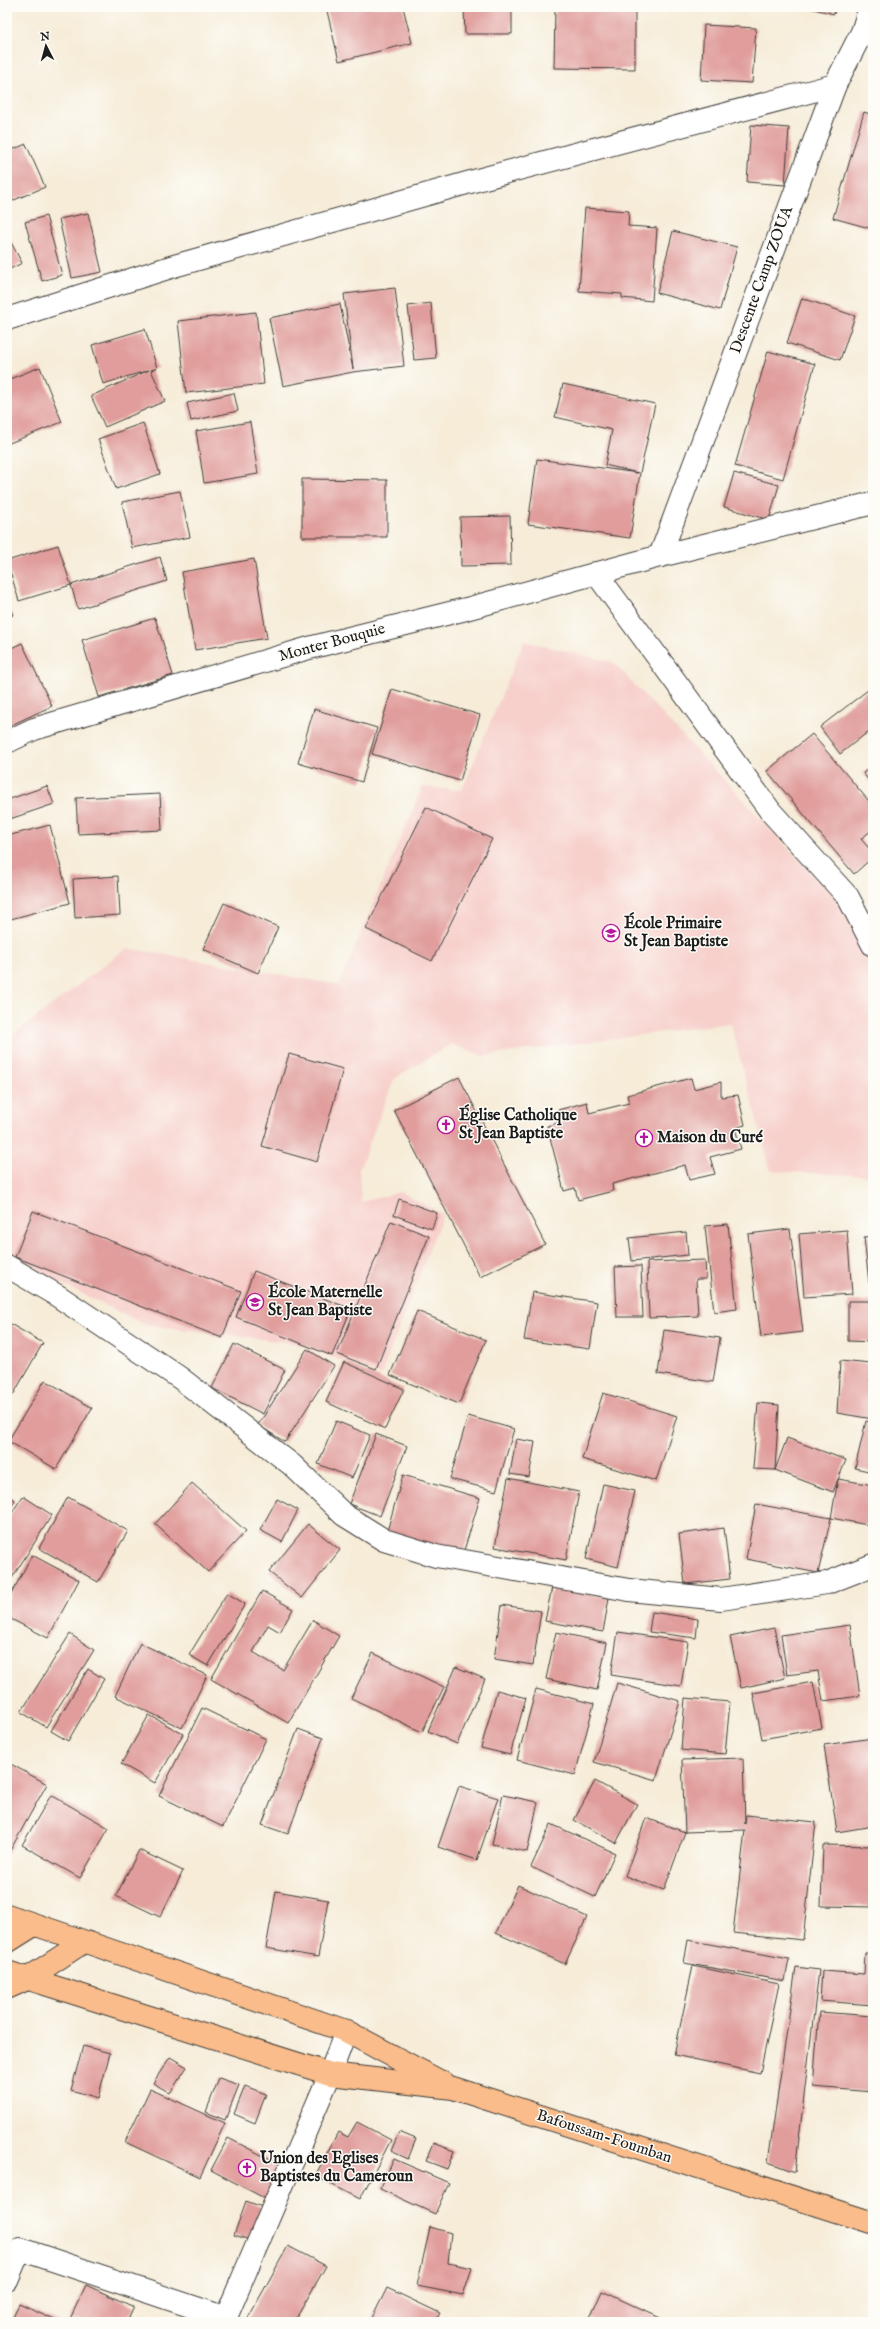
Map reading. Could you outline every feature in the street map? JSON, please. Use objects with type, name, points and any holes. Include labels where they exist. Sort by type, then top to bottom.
[{"type":"main road","points":[[7,1915],[82,1943],[346,2032],[453,2088]]},
{"type":"main road","points":[[7,1942],[34,1925]]},
{"type":"main road","points":[[7,1988],[17,1976],[82,1943]]},
{"type":"main road","name":"Bafoussam-Foumban","points":[[17,1976],[330,2074],[453,2088],[873,2223]]},
{"type":"street","name":"Descente Camp ZOUA","points":[[660,556],[835,85],[862,32],[870,7]]},
{"type":"street","points":[[7,319],[181,264],[481,179],[835,85]]},
{"type":"street","name":"Monter Bouquie","points":[[7,742],[34,729],[309,648],[466,609],[660,556],[873,503]]},
{"type":"street","points":[[596,574],[771,812],[848,897],[873,945]]},
{"type":"street","points":[[7,1266],[58,1296],[180,1378],[292,1465],[344,1515],[384,1540],[436,1556],[629,1590],[722,1599],[827,1583],[873,1565]]},
{"type":"street","points":[[7,2280],[13,2247],[225,2320],[330,2074],[346,2032]]},
{"type":"shaded area","name":"École Primaire St Jean Baptiste","points":[[524,641],[613,662],[855,919],[873,957],[873,1176],[771,1171],[730,1023],[484,1056],[451,1044],[394,1079],[359,1170],[361,1202],[401,1192],[443,1214],[381,1375],[294,1343],[146,1325],[7,1257],[7,1039],[127,948],[339,985],[422,787],[462,790]]},
{"type":"building","points":[[326,7],[403,7],[412,43],[339,61]]},
{"type":"building","points":[[806,7],[836,7],[834,14]]},
{"type":"building","points":[[555,8],[635,9],[635,69],[554,68]]},
{"type":"building","points":[[464,9],[512,9],[512,34],[465,34]]},
{"type":"building","points":[[704,25],[756,28],[752,83],[701,80]]},
{"type":"building","points":[[864,112],[873,115],[873,229],[833,218]]},
{"type":"building","points":[[751,125],[789,128],[785,185],[747,182]]},
{"type":"building","points":[[26,144],[45,187],[7,203],[7,152]]},
{"type":"building","points":[[585,208],[629,211],[628,226],[657,228],[652,301],[622,298],[622,294],[579,291]]},
{"type":"building","points":[[88,213],[102,272],[72,278],[59,219]]},
{"type":"building","points":[[46,216],[62,275],[42,281],[25,222]]},
{"type":"building","points":[[673,231],[737,247],[720,310],[657,293]]},
{"type":"building","points":[[7,235],[22,263],[8,270],[7,267]]},
{"type":"building","points":[[395,288],[404,366],[353,372],[283,386],[269,318],[340,304],[353,369],[344,294]]},
{"type":"building","points":[[802,298],[855,316],[840,360],[787,343]]},
{"type":"building","points":[[431,303],[436,358],[414,360],[408,306]]},
{"type":"building","points":[[256,312],[264,384],[186,393],[178,321]]},
{"type":"building","points":[[145,329],[157,368],[151,370],[165,401],[105,427],[91,396],[149,370],[103,384],[92,345]]},
{"type":"building","points":[[768,351],[815,364],[783,479],[735,466]]},
{"type":"building","points":[[40,367],[62,422],[7,444],[7,380]]},
{"type":"building","points":[[563,384],[655,404],[640,473],[630,538],[528,524],[537,459],[638,473],[605,465],[612,430],[555,417]]},
{"type":"building","points":[[234,393],[238,411],[191,421],[187,403]]},
{"type":"building","points":[[250,422],[258,474],[204,483],[196,431]]},
{"type":"building","points":[[143,423],[160,474],[116,489],[98,439]]},
{"type":"building","points":[[734,473],[779,485],[769,520],[724,507]]},
{"type":"building","points":[[302,479],[387,480],[387,537],[302,537]]},
{"type":"building","points":[[180,491],[190,537],[132,548],[122,502]]},
{"type":"building","points":[[510,516],[511,565],[461,566],[460,517]]},
{"type":"building","points":[[58,545],[71,585],[19,601],[7,561]]},
{"type":"building","points":[[160,557],[167,581],[78,609],[71,585]]},
{"type":"building","points":[[254,559],[267,638],[195,650],[182,572]]},
{"type":"building","points":[[7,602],[13,615],[7,617]]},
{"type":"building","points":[[155,618],[173,675],[99,697],[82,640]]},
{"type":"building","points":[[22,643],[52,706],[7,727],[7,650]]},
{"type":"building","points":[[873,686],[873,728],[840,754],[820,727]]},
{"type":"building","points":[[392,689],[480,715],[460,781],[372,754]]},
{"type":"building","points":[[314,709],[377,728],[362,782],[298,763]]},
{"type":"building","points":[[812,734],[873,806],[873,829],[861,839],[873,853],[873,857],[854,874],[767,771]]},
{"type":"building","points":[[873,765],[873,786],[863,773]]},
{"type":"building","points":[[47,786],[54,804],[7,820],[7,800]]},
{"type":"building","points":[[160,794],[162,830],[78,834],[76,798]]},
{"type":"building","points":[[426,807],[492,839],[432,961],[366,929]]},
{"type":"building","points":[[50,825],[70,903],[7,920],[7,836]]},
{"type":"building","points":[[118,876],[120,915],[75,918],[73,879]]},
{"type":"building","points":[[224,903],[278,927],[258,973],[203,949]]},
{"type":"building","points":[[289,1054],[343,1069],[317,1162],[262,1146]]},
{"type":"building","name":"Église Catholique St Jean Baptiste","points":[[459,1077],[545,1244],[480,1277],[394,1110]]},
{"type":"building","name":"Maison du Curé","points":[[691,1078],[694,1089],[721,1082],[721,1097],[738,1095],[745,1125],[735,1128],[741,1149],[710,1157],[715,1174],[689,1180],[685,1165],[612,1184],[613,1191],[578,1200],[575,1188],[564,1191],[547,1126],[561,1122],[558,1110],[587,1102],[589,1113],[629,1103],[627,1095]]},
{"type":"building","points":[[399,1199],[437,1213],[432,1229],[394,1215]]},
{"type":"building","points":[[33,1211],[241,1291],[222,1338],[15,1257]]},
{"type":"building","points":[[391,1221],[429,1236],[376,1369],[337,1354]]},
{"type":"building","points":[[728,1224],[737,1309],[714,1312],[705,1226]]},
{"type":"building","points":[[790,1229],[803,1332],[761,1337],[748,1234]]},
{"type":"building","points":[[847,1230],[852,1294],[804,1297],[799,1234]]},
{"type":"building","points":[[686,1232],[688,1255],[632,1261],[629,1238]]},
{"type":"building","points":[[873,1236],[873,1283],[869,1283],[864,1237]]},
{"type":"building","points":[[705,1260],[706,1279],[696,1279],[698,1316],[649,1318],[647,1262]]},
{"type":"building","points":[[641,1266],[643,1317],[617,1317],[615,1267]]},
{"type":"building","points":[[254,1271],[351,1309],[332,1356],[236,1317]]},
{"type":"building","points":[[532,1292],[597,1302],[590,1349],[524,1340]]},
{"type":"building","points":[[848,1301],[873,1301],[873,1342],[848,1341]]},
{"type":"building","points":[[417,1311],[486,1340],[459,1404],[390,1375]]},
{"type":"building","points":[[7,1322],[43,1343],[13,1395],[7,1392]]},
{"type":"building","points":[[664,1330],[720,1338],[713,1382],[658,1374]]},
{"type":"building","points":[[234,1344],[285,1370],[263,1414],[212,1388]]},
{"type":"building","points":[[307,1349],[334,1366],[285,1442],[258,1425]]},
{"type":"building","points":[[840,1361],[872,1364],[870,1382],[873,1382],[873,1419],[837,1413]]},
{"type":"building","points":[[344,1362],[404,1389],[385,1429],[326,1402]]},
{"type":"building","points":[[45,1380],[92,1408],[56,1469],[8,1441]]},
{"type":"building","points":[[603,1393],[677,1416],[656,1481],[582,1459]]},
{"type":"building","points":[[758,1403],[779,1405],[775,1470],[753,1469]]},
{"type":"building","points":[[468,1416],[514,1429],[496,1491],[450,1479]]},
{"type":"building","points":[[336,1421],[370,1435],[352,1478],[318,1464]]},
{"type":"building","points":[[866,1421],[873,1423],[873,1472],[855,1468]]},
{"type":"building","points":[[376,1434],[407,1446],[380,1516],[349,1504]]},
{"type":"building","points":[[787,1438],[846,1460],[833,1492],[775,1470]]},
{"type":"building","points":[[516,1439],[535,1442],[529,1477],[510,1474]]},
{"type":"building","points":[[403,1475],[480,1498],[462,1557],[386,1535]]},
{"type":"building","points":[[508,1478],[579,1492],[566,1560],[495,1547]]},
{"type":"building","points":[[838,1479],[873,1485],[873,1526],[831,1518]]},
{"type":"building","points":[[192,1483],[246,1531],[208,1572],[155,1524]]},
{"type":"building","points":[[603,1484],[635,1491],[618,1567],[586,1559]]},
{"type":"building","points":[[7,1495],[15,1500],[7,1514]]},
{"type":"building","points":[[23,1496],[52,1515],[7,1586],[7,1520]]},
{"type":"building","points":[[68,1497],[128,1531],[98,1582],[39,1548]]},
{"type":"building","points":[[277,1499],[298,1510],[282,1542],[260,1530]]},
{"type":"building","points":[[756,1504],[831,1518],[818,1573],[746,1559]]},
{"type":"building","points":[[308,1524],[340,1550],[302,1598],[269,1572]]},
{"type":"building","points":[[724,1528],[730,1579],[685,1584],[679,1534]]},
{"type":"building","points":[[32,1555],[79,1580],[48,1638],[7,1617],[7,1602]]},
{"type":"building","points":[[552,1587],[609,1598],[603,1632],[545,1621]]},
{"type":"building","points":[[262,1591],[293,1609],[280,1632],[268,1625],[253,1652],[283,1670],[313,1620],[339,1636],[288,1723],[211,1679]]},
{"type":"building","points":[[227,1593],[245,1604],[208,1666],[189,1655]]},
{"type":"building","points":[[502,1605],[541,1611],[533,1665],[494,1659]]},
{"type":"building","points":[[652,1612],[698,1619],[696,1638],[649,1632]]},
{"type":"building","points":[[850,1625],[860,1696],[823,1701],[818,1671],[787,1675],[781,1635]]},
{"type":"building","points":[[774,1628],[785,1678],[741,1688],[730,1637]]},
{"type":"building","points":[[556,1632],[607,1643],[597,1690],[546,1679]]},
{"type":"building","points":[[618,1632],[688,1642],[681,1686],[611,1675]]},
{"type":"building","points":[[70,1634],[94,1650],[46,1727],[21,1712]]},
{"type":"building","points":[[140,1643],[207,1675],[182,1728],[115,1696]]},
{"type":"building","points":[[373,1653],[444,1687],[422,1732],[351,1698]]},
{"type":"building","points":[[456,1667],[485,1679],[457,1744],[428,1731]]},
{"type":"building","points":[[88,1669],[104,1679],[68,1741],[51,1731]]},
{"type":"building","points":[[813,1682],[822,1728],[762,1739],[753,1693]]},
{"type":"building","points":[[617,1683],[680,1701],[656,1780],[594,1762]]},
{"type":"building","points":[[536,1689],[594,1704],[575,1775],[517,1760]]},
{"type":"building","points":[[497,1690],[526,1698],[510,1755],[481,1748]]},
{"type":"building","points":[[685,1698],[730,1702],[725,1754],[681,1750]]},
{"type":"building","points":[[202,1708],[266,1739],[223,1827],[159,1796]]},
{"type":"building","points":[[149,1715],[183,1734],[155,1783],[121,1764]]},
{"type":"building","points":[[298,1729],[323,1738],[288,1834],[262,1825]]},
{"type":"building","points":[[873,1738],[873,1826],[837,1832],[824,1745]]},
{"type":"building","points":[[743,1758],[745,1824],[746,1815],[816,1822],[803,1940],[733,1933],[745,1830],[685,1832],[682,1760]]},
{"type":"building","points":[[7,1762],[47,1784],[7,1856]]},
{"type":"building","points":[[595,1781],[637,1804],[616,1843],[574,1820]]},
{"type":"building","points":[[459,1786],[498,1798],[477,1860],[438,1847]]},
{"type":"building","points":[[51,1795],[109,1828],[80,1878],[22,1845]]},
{"type":"building","points":[[503,1795],[538,1802],[527,1852],[492,1844]]},
{"type":"building","points":[[646,1818],[685,1832],[664,1890],[625,1876]]},
{"type":"building","points":[[551,1824],[615,1853],[595,1897],[531,1867]]},
{"type":"building","points":[[823,1845],[873,1846],[873,1907],[821,1906]]},
{"type":"building","points":[[139,1850],[183,1871],[160,1917],[116,1896]]},
{"type":"building","points":[[518,1885],[587,1917],[565,1964],[496,1933]]},
{"type":"building","points":[[276,1891],[328,1900],[318,1957],[266,1948]]},
{"type":"building","points":[[688,1940],[789,1959],[785,1981],[684,1963]]},
{"type":"building","points":[[865,1953],[873,1953],[873,2005],[820,2001],[822,1971],[864,1974]]},
{"type":"building","points":[[693,1966],[779,1984],[760,2073],[674,2055]]},
{"type":"building","points":[[796,1967],[819,1970],[795,2172],[768,2162]]},
{"type":"building","points":[[819,2012],[873,2016],[873,2092],[813,2087]]},
{"type":"building","points":[[83,2046],[110,2053],[98,2098],[71,2090]]},
{"type":"building","points":[[170,2057],[187,2067],[170,2093],[153,2083]]},
{"type":"building","points":[[219,2078],[239,2085],[225,2120],[206,2112]]},
{"type":"building","points":[[245,2086],[266,2094],[255,2123],[234,2114]]},
{"type":"building","points":[[150,2089],[225,2123],[200,2177],[125,2142]]},
{"type":"building","points":[[357,2122],[391,2140],[360,2199],[315,2176],[338,2132],[348,2137]]},
{"type":"building","points":[[399,2132],[416,2139],[408,2159],[391,2151]]},
{"type":"building","name":"Union des Eglises Baptistes du Cameroun","points":[[228,2138],[283,2166],[266,2199],[211,2170]]},
{"type":"building","points":[[434,2143],[454,2151],[447,2169],[426,2161]]},
{"type":"building","points":[[394,2159],[449,2183],[435,2214],[380,2189]]},
{"type":"building","points":[[246,2201],[265,2208],[253,2241],[234,2235]]},
{"type":"building","points":[[430,2227],[451,2233],[448,2263],[472,2268],[463,2295],[417,2286]]},
{"type":"building","points":[[288,2246],[326,2266],[294,2322],[246,2322]]},
{"type":"building","points":[[86,2285],[134,2307],[127,2322],[69,2321]]},
{"type":"building","points":[[387,2288],[440,2313],[435,2322],[370,2322]]},
{"type":"building","points":[[602,2291],[669,2322],[600,2322],[590,2318]]},
{"type":"building","points":[[19,2304],[59,2322],[11,2322]]},
{"type":"place","name":"École Primaire St Jean Baptiste","points":[[611,933]]},
{"type":"place","name":"Église Catholique St Jean Baptiste","points":[[446,1125]]},
{"type":"place","name":"Maison du Curé","points":[[644,1138]]},
{"type":"place","name":"École Maternelle St Jean Baptiste","points":[[255,1302]]},
{"type":"place","name":"Union des Eglises Baptistes du Cameroun","points":[[247,2168]]}]
